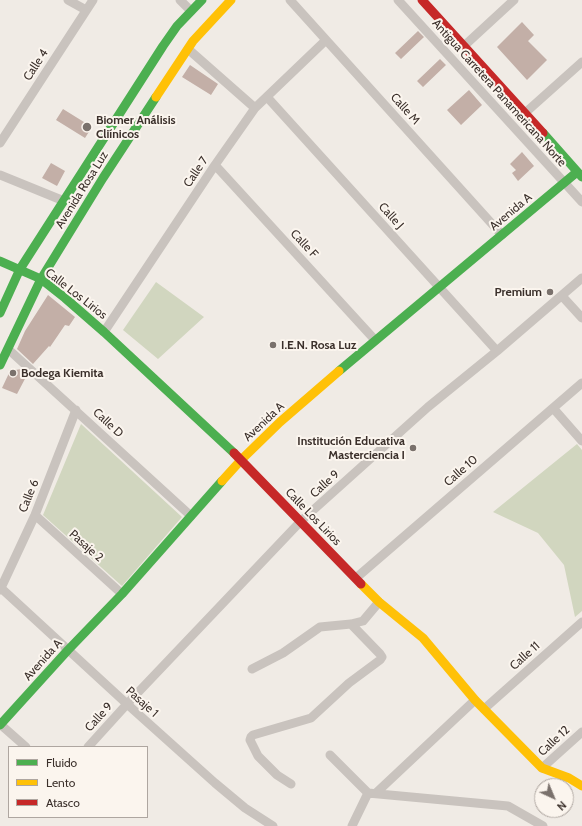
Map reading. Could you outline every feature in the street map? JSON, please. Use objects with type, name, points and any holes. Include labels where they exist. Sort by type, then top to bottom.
[{"type":"street","points":[[68,0],[86,10]]},
{"type":"street","name":"Calle 4","points":[[0,143],[92,0]]},
{"type":"street","points":[[180,0],[190,11]]},
{"type":"street","name":"Avenida Rosa Luz","points":[[0,313],[20,269],[163,46],[190,11],[202,0]]},
{"type":"street","name":"Avenida Rosa Luz","points":[[0,365],[41,279],[103,178],[197,36],[231,0]]},
{"type":"street","name":"Calle M","points":[[290,0],[502,235]]},
{"type":"street","name":"Antigua Carretera Panamericana Norte","points":[[398,0],[582,202]]},
{"type":"street","name":"Antigua Carretera Panamericana Norte","points":[[422,0],[580,174]]},
{"type":"street","points":[[464,46],[514,0]]},
{"type":"street","name":"Calle 7","points":[[104,332],[215,165],[255,108],[326,40]]},
{"type":"street","points":[[188,49],[255,108]]},
{"type":"street","points":[[525,113],[582,62]]},
{"type":"street","name":"Calle J","points":[[267,97],[497,351]]},
{"type":"street","name":"Calle F","points":[[215,165],[375,340]]},
{"type":"street","name":"Avenida A","points":[[0,724],[122,594],[241,460],[280,422],[439,287],[565,183],[580,174]]},
{"type":"street","points":[[0,175],[64,201]]},
{"type":"street","points":[[0,261],[20,269]]},
{"type":"street","name":"Calle Los Lirios","points":[[20,269],[41,279],[65,298],[104,332],[241,460],[379,602],[423,638],[475,700],[542,768],[570,778],[582,786]]},
{"type":"street","name":"Calle 9","points":[[89,746],[301,521],[428,407],[497,351],[582,278]]},
{"type":"street","points":[[562,296],[582,318]]},
{"type":"street","name":"Calle D","points":[[8,349],[191,516]]},
{"type":"street","name":"Calle 10","points":[[356,578],[582,383]]},
{"type":"street","points":[[553,408],[582,441]]},
{"type":"street","name":"Calle 6","points":[[1,589],[35,515],[76,410]]},
{"type":"street","name":"Pasaje 2","points":[[35,515],[122,594]]},
{"type":"street","name":"Pasaje 1","points":[[1,589],[215,783],[245,808],[273,826]]},
{"type":"street","points":[[252,669],[282,653],[320,627],[351,624],[363,620],[379,602]]},
{"type":"street","name":"Calle 11","points":[[484,709],[582,622]]},
{"type":"street","points":[[290,784],[277,775],[258,756],[250,740],[251,737],[253,735],[311,718],[349,684],[380,660],[382,657],[380,654],[351,624]]},
{"type":"street","points":[[352,826],[372,793],[475,700]]},
{"type":"street","points":[[0,724],[25,746]]},
{"type":"street","name":"Calle 12","points":[[542,768],[582,732]]},
{"type":"street","points":[[330,755],[372,793],[508,806],[543,826]]},
{"type":"green space","points":[[156,282],[204,317],[158,359],[123,330]]},
{"type":"green space","points":[[81,424],[182,517],[122,586],[43,515]]},
{"type":"green space","points":[[577,444],[582,450],[582,611],[575,617],[564,565],[538,533],[493,512]]},
{"type":"building","points":[[522,22],[534,35],[528,41],[547,60],[527,80],[497,47]]},
{"type":"building","points":[[418,31],[424,37],[401,59],[395,53]]},
{"type":"building","points":[[440,59],[446,65],[423,87],[417,81]]},
{"type":"building","points":[[190,65],[218,84],[211,95],[182,77]]},
{"type":"building","points":[[469,90],[482,105],[461,125],[447,110]]},
{"type":"building","points":[[63,109],[92,127],[85,138],[56,120]]},
{"type":"building","points":[[522,152],[534,166],[518,181],[512,173],[516,170],[510,164]]},
{"type":"building","points":[[51,163],[65,171],[57,186],[42,178]]},
{"type":"building","points":[[48,295],[75,317],[69,326],[65,325],[50,347],[49,346],[33,364],[17,349],[25,331]]},
{"type":"building","points":[[21,369],[25,373],[24,374],[27,375],[17,394],[2,388],[10,371]]},
{"type":"traffic: fast","points":[[0,313],[20,269],[163,46],[177,26],[202,0]]},
{"type":"traffic: fast","points":[[0,365],[41,279],[103,178],[156,97]]},
{"type":"traffic: fast","points":[[543,133],[582,177]]},
{"type":"traffic: fast","points":[[339,371],[577,172]]},
{"type":"traffic: fast","points":[[0,261],[41,279],[65,298],[104,332],[234,453]]},
{"type":"traffic: fast","points":[[0,725],[68,650],[122,594],[222,481]]},
{"type":"traffic: slow","points":[[156,97],[193,41],[231,0]]},
{"type":"traffic: slow","points":[[222,481],[280,422],[339,371]]},
{"type":"traffic: slow","points":[[361,584],[379,602],[423,638],[475,700],[542,768],[569,778],[582,786]]},
{"type":"traffic: jam","points":[[422,0],[543,133]]},
{"type":"traffic: jam","points":[[234,453],[361,584]]},
{"type":"place","name":"Biomer Análisis Cliínicos","points":[[87,127]]},
{"type":"place","name":"Premium","points":[[550,292]]},
{"type":"place","name":"I.E.N. Rosa Luz","points":[[273,345]]},
{"type":"place","name":"Bodega Kiemita","points":[[13,373]]},
{"type":"place","name":"Institución Educativa Masterciencia I","points":[[413,448]]}]
